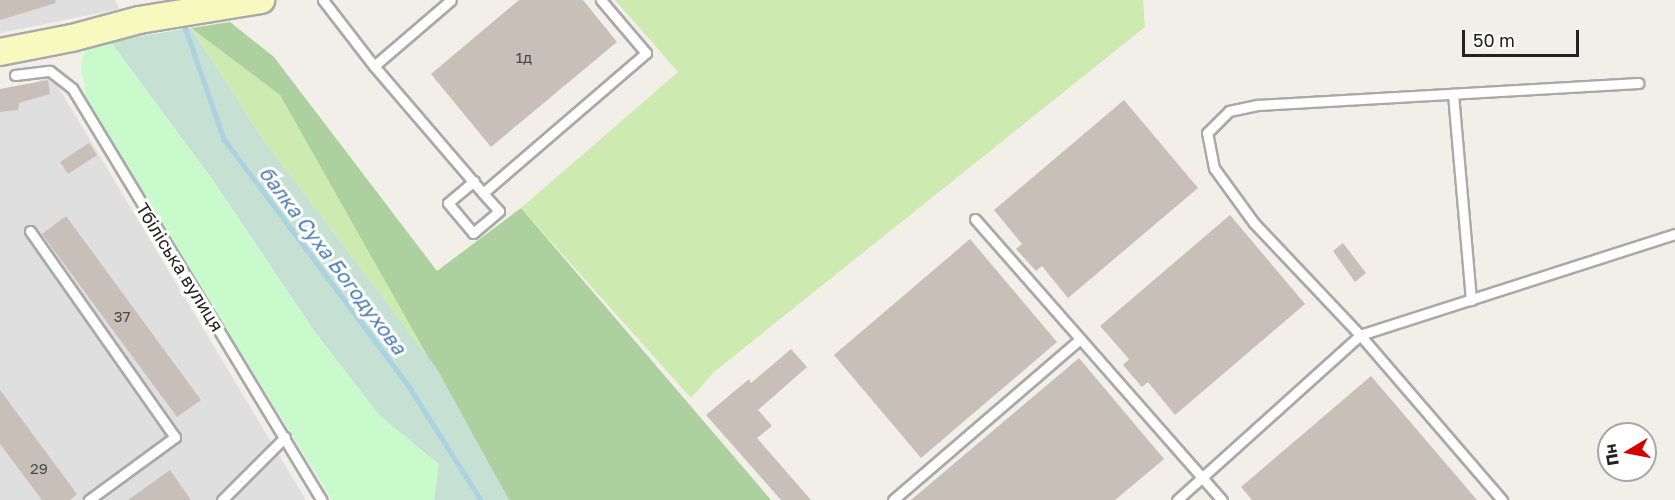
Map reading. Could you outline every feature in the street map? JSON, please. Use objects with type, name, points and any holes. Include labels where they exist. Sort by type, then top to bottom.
[{"type":"street","points":[[0,52],[72,38],[135,10],[261,0]]},
{"type":"lane","points":[[323,0],[374,66],[474,181],[499,211],[473,233],[448,203],[474,181]]},
{"type":"lane","points":[[374,66],[452,0]]},
{"type":"lane","points":[[483,193],[646,53],[600,0]]},
{"type":"lane","name":"Тбіліська вулиця","points":[[15,75],[50,70],[72,88],[322,500]]},
{"type":"lane","points":[[1502,500],[1360,335],[1254,223],[1214,168],[1207,133],[1228,111],[1257,105],[1638,83]]},
{"type":"lane","points":[[1453,94],[1471,300]]},
{"type":"lane","points":[[975,219],[1222,500]]},
{"type":"lane","points":[[30,231],[175,437],[89,500]]},
{"type":"lane","points":[[1177,500],[1360,335],[1675,234]]},
{"type":"lane","points":[[893,500],[1080,339]]},
{"type":"lane","points":[[222,500],[285,436]]},
{"type":"shaded area","points":[[0,0],[115,0],[119,9],[0,33]]},
{"type":"shaded area","points":[[50,73],[306,500],[0,500],[0,108]]},
{"type":"green space","points":[[615,0],[1143,0],[1145,27],[714,372],[691,398],[521,208],[678,72]]},
{"type":"green space","points":[[230,22],[274,57],[437,271],[521,208],[771,500],[509,500],[280,95],[191,28]]},
{"type":"green space","points":[[191,28],[280,95],[437,369],[264,141]]},
{"type":"green space","points":[[191,28],[264,141],[437,369],[509,500],[434,500],[438,464],[379,415],[315,332],[212,179],[110,41]]},
{"type":"green space","points":[[110,41],[212,179],[315,332],[379,415],[439,464],[434,500],[332,500],[87,103],[81,67],[84,52]]},
{"type":"building","points":[[0,0],[55,0],[56,3],[0,20]]},
{"type":"building","points":[[519,0],[583,0],[617,42],[491,147],[431,74]]},
{"type":"building","points":[[48,80],[50,94],[19,103],[18,110],[0,112],[0,89]]},
{"type":"building","points":[[1124,100],[1198,188],[1068,298],[1042,266],[1036,271],[1016,249],[1022,244],[994,210]]},
{"type":"building","points":[[89,143],[97,155],[68,174],[60,162]]},
{"type":"building","points":[[1230,215],[1305,304],[1175,415],[1148,382],[1142,387],[1123,365],[1129,359],[1100,326]]},
{"type":"building","points":[[66,216],[201,400],[177,417],[42,234]]},
{"type":"building","points":[[970,239],[1057,342],[921,458],[834,355]]},
{"type":"building","points":[[1343,243],[1366,273],[1355,282],[1333,251]]},
{"type":"building","points":[[791,349],[807,367],[758,410],[772,426],[757,438],[811,500],[781,500],[706,415],[749,379],[751,383]]},
{"type":"building","points":[[1079,358],[1164,459],[1115,500],[911,500]]},
{"type":"building","points":[[1371,376],[1477,500],[1252,500],[1241,487]]},
{"type":"building","points":[[0,390],[77,494],[70,500],[42,500],[0,444]]},
{"type":"building","points":[[170,470],[191,500],[128,500]]},
{"type":"waterway","name":"балка Суха Богодухова","points":[[185,27],[224,139],[410,388],[481,500]]}]
